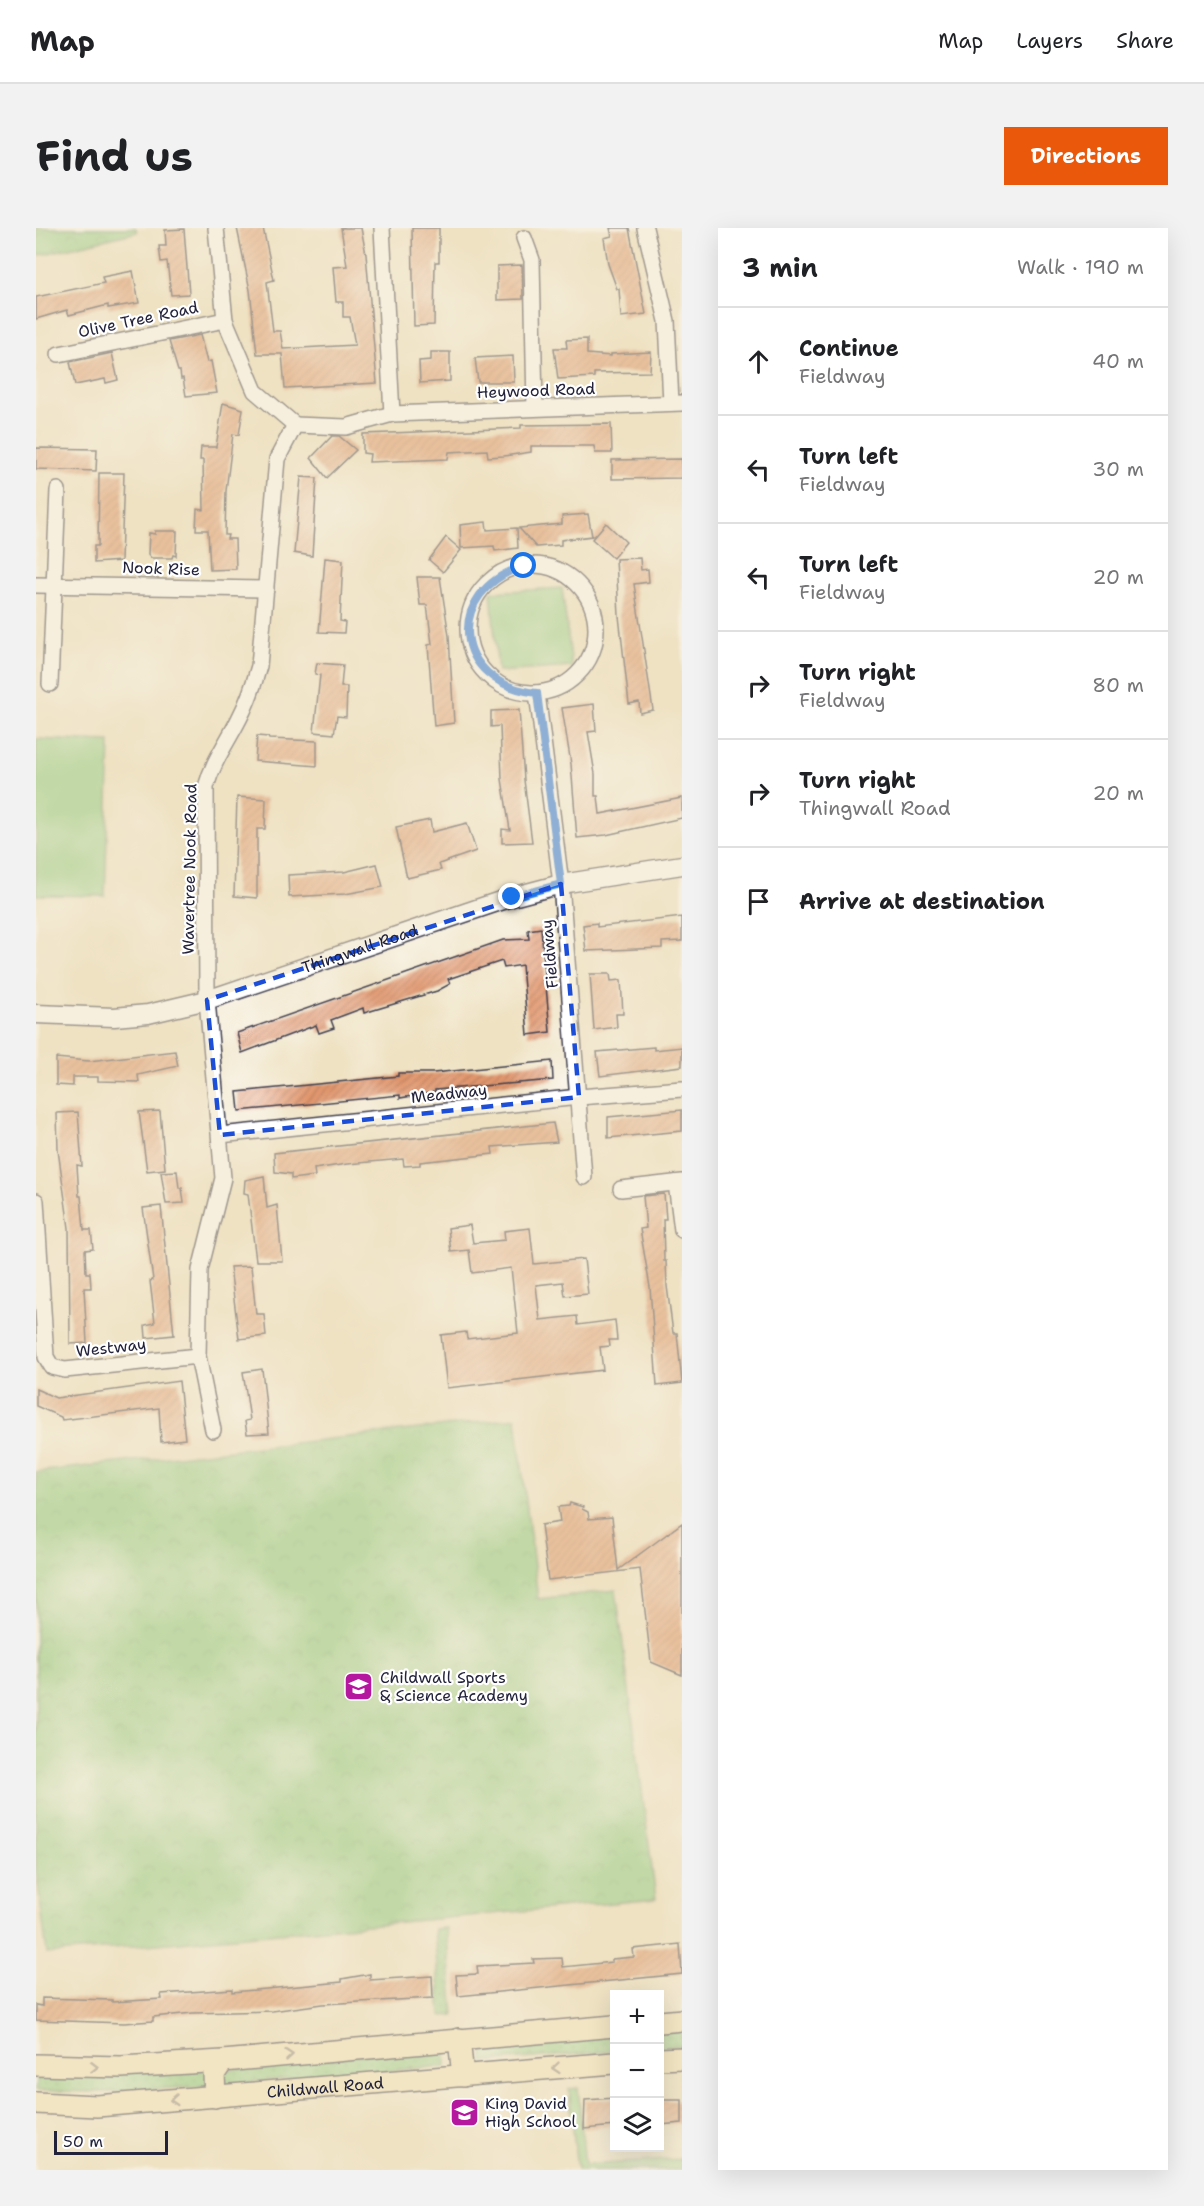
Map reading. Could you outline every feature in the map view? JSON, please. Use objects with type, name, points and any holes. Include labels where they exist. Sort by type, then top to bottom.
[{"type":"main road","points":[[664,2022],[682,2020]]},
{"type":"main road","points":[[36,2065],[121,2067],[223,2061],[610,2026]]},
{"type":"main road","points":[[459,2039],[463,2076]]},
{"type":"main road","points":[[664,2060],[682,2058]]},
{"type":"main road","points":[[215,2097],[214,2074],[223,2061]]},
{"type":"main road","name":"Childwall Road","points":[[36,2103],[97,2106],[610,2063]]},
{"type":"street","points":[[216,228],[225,320],[255,391],[295,425],[346,427],[392,414],[382,228]]},
{"type":"street","points":[[645,228],[667,321],[676,403]]},
{"type":"street","points":[[524,238],[532,260],[535,408]]},
{"type":"street","name":"Olive Tree Road","points":[[59,354],[225,320]]},
{"type":"street","name":"Heywood Road","points":[[392,414],[676,403]]},
{"type":"street","name":"Wavertree Nook Road","points":[[213,1430],[198,1356],[200,1269],[223,1178],[207,1000],[206,788],[217,756],[239,720],[252,691],[259,666],[278,459],[295,425]]},
{"type":"street","points":[[50,684],[58,490]]},
{"type":"street","points":[[524,566],[544,567],[564,573],[580,586],[591,603],[596,623],[595,643],[574,678],[557,688],[537,693],[515,691],[495,682],[480,666],[471,646],[468,625],[474,604],[486,585],[503,572],[524,566]]},
{"type":"street","name":"Nook Rise","points":[[36,585],[266,589]]},
{"type":"street","name":"Fieldway","points":[[537,693],[561,884],[584,1177]]},
{"type":"street","name":"Thingwall Road","points":[[36,1014],[114,1017],[148,1014],[207,1000],[470,909],[561,884],[682,865]]},
{"type":"street","name":"Meadway","points":[[220,1135],[579,1097],[682,1089]]},
{"type":"street","points":[[621,1189],[679,1182],[682,1230]]},
{"type":"street","name":"Westway","points":[[36,1201],[45,1357],[52,1367],[65,1370],[198,1356]]},
{"type":"highlighted area","points":[[561,884],[579,1097],[220,1135],[207,1000]]},
{"type":"green space","points":[[36,228],[136,228],[137,232],[36,256]]},
{"type":"green space","points":[[562,588],[572,667],[498,672],[491,592]]},
{"type":"green space","points":[[36,739],[110,742],[105,896],[36,895]]},
{"type":"green space","name":"Childwall Sports & Science Academy","points":[[516,1418],[538,1599],[616,1590],[656,1899],[47,1954],[36,1869],[36,1472]]},
{"type":"green space","points":[[446,1928],[454,2015],[441,2016],[434,1929]]},
{"type":"green space","points":[[682,2026],[682,2046],[664,2047],[664,2028]]},
{"type":"green space","points":[[610,2032],[610,2051],[484,2062],[482,2043]]},
{"type":"green space","points":[[446,2045],[446,2066],[229,2084],[224,2082],[224,2070]]},
{"type":"green space","points":[[210,2065],[208,2086],[109,2092],[36,2091],[36,2071]]},
{"type":"green space","points":[[578,2088],[585,2165],[682,2159],[682,2170],[577,2170],[569,2089]]},
{"type":"building","points":[[237,228],[263,228],[274,280],[267,282],[273,331],[280,331],[283,349],[355,345],[350,317],[343,317],[343,302],[336,302],[333,267],[347,266],[341,228],[361,228],[366,254],[377,383],[285,388],[282,354],[257,354],[250,290]]},
{"type":"building","points":[[412,228],[439,228],[439,262],[435,262],[434,325],[414,326]]},
{"type":"building","points":[[610,228],[629,228],[646,314],[621,317],[619,289],[617,289],[608,264],[604,238],[612,236]]},
{"type":"building","points":[[184,229],[189,294],[171,295],[167,261],[161,262],[159,246],[166,246],[165,230]]},
{"type":"building","points":[[522,265],[523,299],[497,300],[497,266]]},
{"type":"building","points":[[133,271],[139,303],[108,308],[108,305],[69,315],[67,310],[36,319],[36,297],[104,283],[102,277]]},
{"type":"building","points":[[200,335],[207,362],[211,361],[217,393],[186,396],[183,378],[181,379],[169,341]]},
{"type":"building","points":[[587,339],[587,354],[611,356],[611,354],[651,352],[650,372],[594,373],[594,377],[558,379],[554,348],[567,348],[566,340]]},
{"type":"building","points":[[431,352],[450,352],[450,381],[420,383],[419,361],[431,360]]},
{"type":"building","points":[[112,353],[118,380],[106,383],[105,379],[75,385],[70,362]]},
{"type":"building","points":[[513,356],[514,382],[478,382],[475,358]]},
{"type":"building","points":[[223,403],[243,409],[239,435],[233,434],[226,491],[225,535],[228,535],[227,539],[235,539],[236,569],[210,570],[208,530],[196,530],[197,509],[204,510],[201,447],[216,447]]},
{"type":"building","points":[[611,424],[612,453],[595,453],[594,446],[531,446],[531,452],[504,456],[488,457],[487,450],[449,452],[448,459],[369,462],[370,454],[363,453],[363,434],[521,428],[521,425]]},
{"type":"building","points":[[332,436],[339,436],[356,450],[327,478],[311,458]]},
{"type":"building","points":[[36,448],[97,449],[96,471],[36,469]]},
{"type":"building","points":[[682,459],[682,478],[612,479],[612,460]]},
{"type":"building","points":[[99,473],[124,473],[121,561],[94,563],[94,546],[98,546]]},
{"type":"building","points":[[301,477],[317,478],[312,556],[294,553]]},
{"type":"building","points":[[588,514],[592,536],[561,540],[561,545],[536,547],[519,528],[562,524],[562,516]]},
{"type":"building","points":[[486,522],[487,530],[517,528],[518,548],[495,551],[494,546],[461,548],[460,525]]},
{"type":"building","points":[[606,523],[626,542],[613,558],[592,539]]},
{"type":"building","points":[[155,531],[177,531],[176,556],[151,558],[148,554],[149,533],[155,534]]},
{"type":"building","points":[[446,537],[461,550],[443,572],[429,560]]},
{"type":"building","points":[[325,558],[343,560],[340,621],[345,622],[344,633],[319,632]]},
{"type":"building","points":[[640,558],[641,570],[648,569],[649,582],[634,584],[653,710],[640,713],[639,702],[629,704],[619,616],[616,559]]},
{"type":"building","points":[[417,577],[440,577],[449,636],[454,723],[434,726],[428,645],[432,644],[427,605],[420,605]]},
{"type":"building","points":[[317,663],[343,665],[341,687],[347,687],[346,717],[337,716],[334,734],[314,732],[320,675],[315,674]]},
{"type":"building","points":[[594,704],[596,731],[588,732],[595,774],[595,796],[598,796],[600,814],[682,798],[682,818],[606,835],[577,838],[571,764],[562,708]]},
{"type":"building","points":[[519,710],[524,780],[532,842],[502,843],[502,829],[510,830],[502,779],[500,726],[491,727],[491,711]]},
{"type":"building","points":[[257,736],[269,739],[317,741],[317,766],[255,761]]},
{"type":"building","points":[[237,797],[266,799],[265,829],[257,829],[257,898],[234,896]]},
{"type":"building","points":[[430,820],[432,832],[467,823],[476,851],[439,864],[441,870],[407,878],[396,827]]},
{"type":"building","points":[[377,864],[383,887],[345,894],[289,897],[288,875],[344,872]]},
{"type":"building","points":[[682,917],[682,941],[662,942],[662,948],[586,951],[583,925],[597,923],[597,927]]},
{"type":"building","points":[[541,928],[550,1032],[528,1035],[522,965],[504,968],[502,961],[448,979],[450,984],[437,991],[364,1013],[363,1008],[331,1020],[334,1028],[319,1033],[316,1025],[242,1053],[237,1033],[503,940],[529,939],[528,930]]},
{"type":"building","points":[[590,974],[610,974],[611,981],[621,980],[623,1014],[616,1014],[617,1027],[594,1030]]},
{"type":"building","points":[[654,1047],[654,1050],[682,1047],[682,1066],[600,1076],[597,1052]]},
{"type":"building","points":[[175,1051],[178,1066],[138,1075],[139,1082],[98,1081],[98,1077],[73,1077],[73,1086],[56,1085],[56,1058],[89,1061]]},
{"type":"building","points":[[552,1061],[553,1080],[435,1090],[435,1092],[400,1098],[400,1095],[239,1111],[237,1092],[398,1076],[398,1073],[433,1073]]},
{"type":"building","points":[[682,1110],[682,1131],[608,1138],[608,1117]]},
{"type":"building","points":[[160,1111],[165,1169],[147,1171],[139,1112]]},
{"type":"building","points":[[78,1112],[82,1166],[77,1165],[79,1196],[81,1196],[84,1230],[91,1230],[93,1249],[85,1250],[86,1273],[90,1273],[91,1288],[84,1288],[87,1343],[70,1344],[69,1228],[58,1150],[57,1113]]},
{"type":"building","points":[[553,1123],[557,1142],[492,1147],[493,1154],[420,1162],[420,1165],[404,1166],[403,1159],[347,1164],[314,1169],[315,1176],[291,1179],[291,1174],[275,1172],[274,1153]]},
{"type":"building","points":[[177,1171],[184,1203],[166,1204],[161,1172]]},
{"type":"building","points":[[264,1176],[267,1208],[277,1205],[282,1261],[256,1261],[248,1194],[244,1193],[245,1180]]},
{"type":"building","points":[[664,1194],[666,1219],[663,1219],[664,1261],[666,1261],[673,1333],[677,1333],[682,1383],[657,1386],[650,1287],[640,1229],[646,1228],[643,1196]]},
{"type":"building","points":[[161,1206],[174,1335],[146,1338],[145,1325],[155,1323],[150,1281],[153,1280],[143,1208]]},
{"type":"building","points":[[470,1225],[473,1243],[505,1240],[504,1231],[530,1228],[534,1264],[584,1259],[588,1294],[565,1296],[563,1282],[536,1285],[540,1320],[577,1316],[578,1325],[615,1320],[617,1340],[609,1340],[610,1346],[600,1347],[603,1370],[447,1388],[441,1335],[466,1332],[467,1339],[518,1333],[511,1268],[472,1273],[469,1250],[451,1252],[448,1228]]},
{"type":"building","points":[[251,1266],[256,1314],[264,1314],[266,1336],[239,1339],[230,1267]]},
{"type":"building","points":[[262,1369],[269,1433],[247,1434],[245,1421],[250,1420],[243,1372]]},
{"type":"building","points":[[179,1381],[185,1439],[161,1442],[159,1408],[62,1420],[61,1417],[36,1406],[36,1389],[56,1398]]},
{"type":"building","points":[[570,1503],[583,1507],[582,1509],[588,1512],[589,1519],[612,1517],[618,1570],[682,1523],[682,1675],[651,1662],[640,1569],[548,1580],[541,1525],[560,1522],[558,1507],[569,1506]]},
{"type":"building","points":[[680,1944],[682,1974],[458,1996],[456,1975],[478,1974],[477,1966],[534,1963],[533,1959],[562,1958],[563,1967],[612,1962],[612,1959],[634,1957],[633,1949]]},
{"type":"building","points":[[370,1974],[370,1980],[432,1976],[433,1998],[323,2004],[272,2011],[193,2013],[153,2017],[153,2021],[124,2023],[36,2020],[36,2005],[42,2006],[42,1998],[112,2000],[112,2002],[162,1999],[161,1994],[232,1989],[232,1992],[342,1982],[342,1979]]},
{"type":"building","points":[[610,2098],[610,2126],[584,2129],[585,2100]]},
{"type":"building","points":[[664,2100],[682,2100],[682,2123],[664,2125]]},
{"type":"place","name":"Childwall Sports & Science Academy","points":[[359,1686]]},
{"type":"place","name":"King David High School","points":[[464,2112]]},
{"type":"route","points":[[512,897],[561,884],[537,693],[515,691],[495,682],[480,666],[471,646],[468,625],[474,604],[486,585],[503,572],[524,566]]}]
